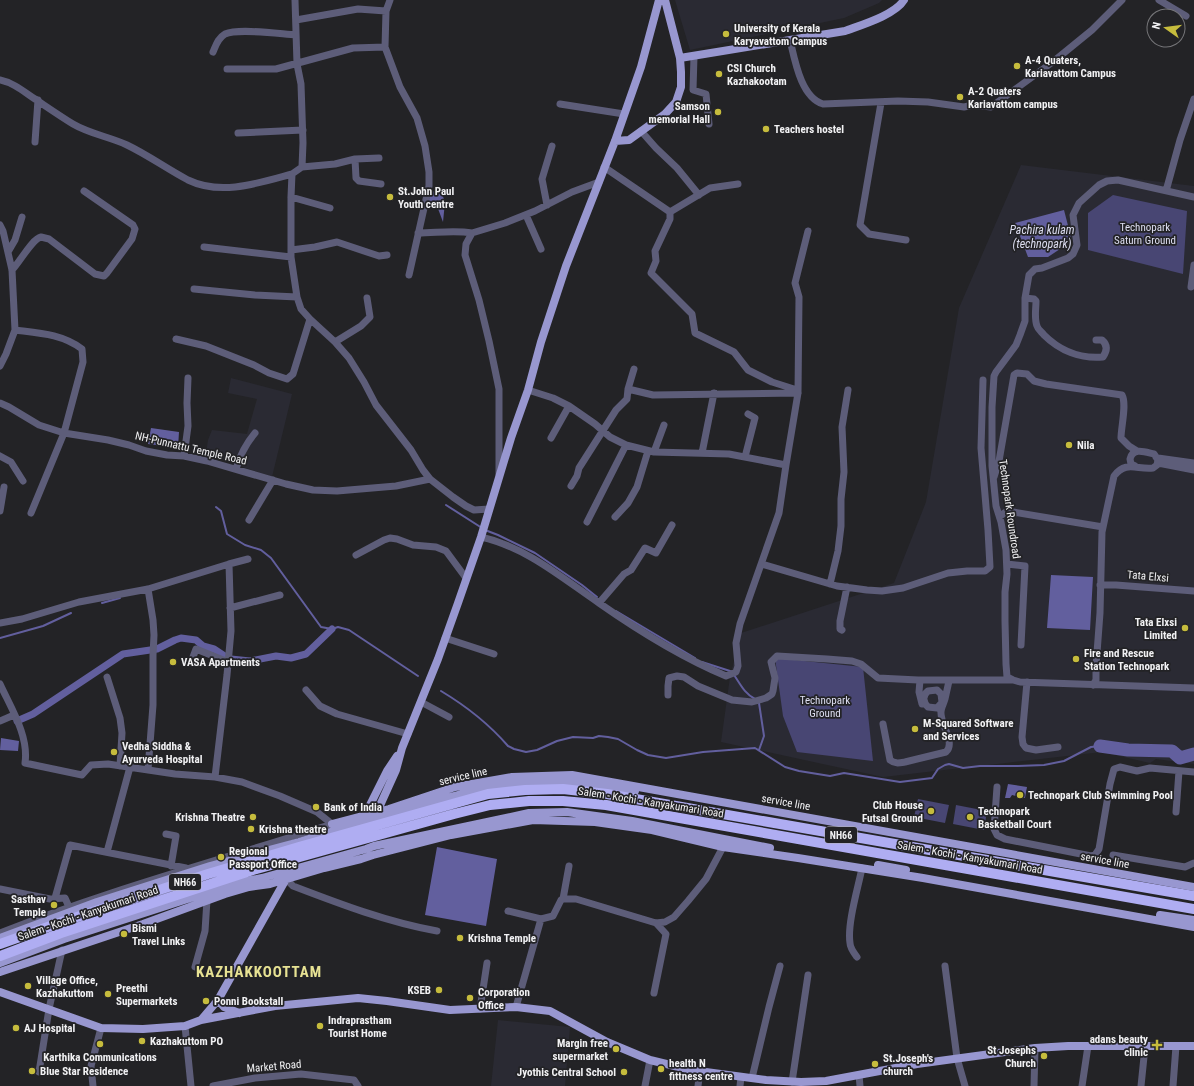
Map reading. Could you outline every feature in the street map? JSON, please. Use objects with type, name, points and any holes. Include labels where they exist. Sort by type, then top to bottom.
[{"type":"highway","name":"Salem - Kochi - Kanyakumari Road","points":[[0,944],[138,897],[300,846],[459,801],[488,794],[525,790],[563,789],[607,794],[1194,896]]},
{"type":"highway","name":"Salem - Kochi - Kanyakumari Road","points":[[0,956],[61,933],[253,870],[454,814],[490,805],[529,800],[563,801],[606,805],[1194,909]]},
{"type":"main road","points":[[370,852],[379,814],[396,770],[402,748],[446,638],[481,535],[566,266],[615,141],[641,67],[659,0]]},
{"type":"main road","points":[[615,141],[629,140],[665,114],[676,102],[681,87],[680,58],[665,0]]},
{"type":"main road","points":[[680,58],[845,31],[871,22],[901,5],[904,0]]},
{"type":"main road","points":[[370,852],[365,819],[387,771],[402,748]]},
{"type":"main road","name":"service line","points":[[379,814],[456,786],[512,777],[572,775],[1194,888]]},
{"type":"main road","points":[[0,938],[97,902],[210,866],[299,842],[332,827],[486,788],[521,782],[546,781],[573,782],[725,806],[984,855],[1194,891]]},
{"type":"main road","points":[[379,814],[394,812]]},
{"type":"main road","points":[[0,972],[143,924],[206,900],[243,889],[286,880],[339,861],[370,852],[529,813],[567,812],[632,821],[776,850],[893,868],[1015,891],[1194,920]]},
{"type":"main road","points":[[370,852],[533,820],[595,822],[652,830],[723,847],[862,868],[1194,927]]},
{"type":"main road","points":[[0,963],[64,939],[240,882],[339,861]]},
{"type":"main road","points":[[201,1020],[218,1000],[286,880]]},
{"type":"main road","points":[[0,992],[101,1028],[143,1029],[185,1026],[201,1020],[275,1006],[358,998],[450,1010],[516,1007],[550,1011],[607,1042],[650,1060],[691,1070],[801,1084],[826,1081],[917,1064],[1035,1048],[1088,1046],[1194,1046]]},
{"type":"main road","points":[[218,1000],[224,1007],[239,1013]]},
{"type":"street","points":[[295,0],[297,64],[301,84],[303,130],[302,167]]},
{"type":"street","points":[[390,0],[386,11],[385,47],[400,87],[417,118],[425,146],[429,172],[428,186],[408,275]]},
{"type":"street","points":[[790,40],[798,71],[806,89],[817,102],[824,104],[881,103],[898,101],[928,102],[964,107],[973,105],[992,107],[1054,61],[1092,30],[1122,0]]},
{"type":"street","points":[[1159,0],[1172,8]]},
{"type":"street","points":[[296,20],[358,9],[386,11]]},
{"type":"street","points":[[213,52],[219,39],[225,34],[237,32],[296,35]]},
{"type":"street","points":[[227,69],[276,69],[352,48],[385,47]]},
{"type":"street","points":[[694,56],[693,90],[706,94],[709,124]]},
{"type":"street","points":[[0,80],[18,87],[75,125],[126,144],[190,180],[209,186],[241,186],[259,183],[292,174],[302,167],[335,164],[355,159],[379,158]]},
{"type":"street","points":[[1166,191],[1180,140],[1194,99]]},
{"type":"street","points":[[35,142],[38,121],[38,100]]},
{"type":"street","points":[[881,103],[860,225],[869,234],[906,240]]},
{"type":"street","points":[[560,104],[624,114]]},
{"type":"street","points":[[238,133],[303,130]]},
{"type":"street","points":[[642,131],[677,168],[699,195]]},
{"type":"street","points":[[547,205],[542,179],[552,146]]},
{"type":"street","points":[[355,159],[354,169],[356,178],[359,181],[381,184]]},
{"type":"street","points":[[604,167],[670,212]]},
{"type":"street","points":[[292,174],[291,253],[297,297],[301,309],[349,358],[376,405],[411,450],[430,479],[453,498],[466,506],[474,510],[489,509]]},
{"type":"street","name":"Technopark Roundroad","points":[[1013,680],[1008,676],[1006,664],[1005,606],[1007,564],[1000,516],[996,506],[992,453],[994,376],[1016,345],[1025,321],[1025,298],[1029,275],[1035,269],[1042,268],[1068,258],[1073,254],[1077,245],[1073,220],[1075,210],[1079,203],[1094,189],[1107,181],[1118,180],[1194,197]]},
{"type":"street","points":[[418,233],[458,231],[472,233],[526,215],[572,192],[599,182]]},
{"type":"street","points":[[670,212],[710,188],[738,184]]},
{"type":"street","points":[[12,270],[35,241],[41,237],[49,239],[95,274],[104,276],[107,273],[132,239],[135,229],[133,226],[84,191]]},
{"type":"street","points":[[291,197],[330,208]]},
{"type":"street","points":[[670,212],[670,218],[655,251],[656,261],[651,273],[692,314],[695,333],[734,352],[748,370],[772,382],[794,389],[798,393]]},
{"type":"street","points":[[526,215],[541,249]]},
{"type":"street","points":[[8,252],[15,240],[22,217]]},
{"type":"street","points":[[0,225],[12,270],[15,330],[3,353],[0,366]]},
{"type":"street","points":[[481,535],[507,545],[538,561],[642,632],[700,664],[726,676],[736,672],[738,666],[738,652],[736,643],[740,624],[779,513],[798,393],[799,297],[795,283],[808,231]]},
{"type":"street","points":[[472,233],[466,244],[465,255],[488,334],[498,389],[499,478]]},
{"type":"street","points":[[204,247],[291,253],[337,242],[379,256],[387,255]]},
{"type":"street","points":[[1190,287],[1194,265]]},
{"type":"street","points":[[194,289],[255,295],[297,297]]},
{"type":"street","points":[[335,342],[361,326],[370,317],[367,298]]},
{"type":"street","points":[[1025,298],[1034,299],[1036,301],[1035,317],[1038,328],[1051,342],[1063,350],[1086,357],[1103,357],[1106,353],[1106,346],[1102,340],[1096,340]]},
{"type":"street","points":[[176,339],[206,346],[254,365],[269,373],[288,379],[293,374],[310,319]]},
{"type":"street","points":[[15,330],[51,334],[73,342],[82,349],[83,362],[64,433],[31,513]]},
{"type":"street","points":[[571,486],[577,476],[579,468],[616,410],[627,399],[628,389],[634,369]]},
{"type":"street","points":[[994,477],[999,461],[1014,375],[1017,373],[1027,374],[1034,381],[1122,395],[1124,397],[1124,404],[1121,438],[1128,446],[1137,451],[1154,454],[1158,461],[1194,470]]},
{"type":"street","points":[[184,456],[188,426],[188,378]]},
{"type":"street","points":[[762,564],[830,584],[866,590],[896,590],[948,573],[985,571],[990,567],[981,448],[983,380]]},
{"type":"street","points":[[628,389],[653,395],[798,393]]},
{"type":"street","points":[[528,390],[553,398],[569,406],[610,437],[626,445],[651,452],[730,454],[786,464]]},
{"type":"street","points":[[830,584],[838,551],[841,526],[841,499],[844,472],[842,427],[848,390]]},
{"type":"street","points":[[702,453],[714,393]]},
{"type":"street","name":"NH-Punnattu Temple Road","points":[[0,403],[39,425],[64,433],[108,440],[153,453],[184,456],[208,461],[272,480],[313,490],[396,486],[430,479]]},
{"type":"street","points":[[551,438],[569,406]]},
{"type":"street","points":[[745,457],[755,418],[748,414]]},
{"type":"street","points":[[614,518],[628,503],[637,487],[664,425]]},
{"type":"street","points":[[236,469],[245,445],[255,433]]},
{"type":"street","points":[[587,522],[626,445]]},
{"type":"street","points":[[1134,466],[1131,464],[1130,458],[1132,453],[1137,451]]},
{"type":"street","points":[[0,456],[11,462],[23,481]]},
{"type":"street","points":[[1158,461],[1194,463]]},
{"type":"street","points":[[1093,685],[1096,680],[1103,527],[1114,476],[1121,469],[1127,467],[1134,466],[1152,468],[1156,466],[1158,461]]},
{"type":"street","points":[[249,520],[272,480]]},
{"type":"street","points":[[0,511],[4,487]]},
{"type":"street","points":[[1000,516],[1006,512],[1012,512],[1103,527]]},
{"type":"street","points":[[599,603],[618,580],[631,570],[645,548],[656,553],[672,525]]},
{"type":"street","points":[[356,555],[390,538],[413,545],[436,547],[446,550],[466,578]]},
{"type":"street","points":[[0,623],[22,619],[79,602],[148,589],[248,559]]},
{"type":"street","points":[[215,777],[231,631],[229,564]]},
{"type":"street","points":[[1007,564],[1025,566],[1021,645]]},
{"type":"street","name":"Tata Elxsi","points":[[1100,584],[1194,591]]},
{"type":"street","points":[[842,630],[840,629],[840,621],[847,587]]},
{"type":"street","points":[[148,589],[154,635],[153,705],[148,770]]},
{"type":"street","points":[[230,608],[280,595]]},
{"type":"street","points":[[446,638],[494,654]]},
{"type":"street","points":[[193,657],[196,649],[228,662]]},
{"type":"street","points":[[668,695],[669,678],[677,676],[732,700],[748,702],[766,698],[774,691],[774,678],[771,662],[777,656],[852,662],[861,664],[878,678],[920,680],[1013,680],[1093,685],[1194,688]]},
{"type":"street","points":[[108,678],[122,733],[120,766]]},
{"type":"street","points":[[920,680],[919,692],[922,704],[934,708],[940,706],[944,701]]},
{"type":"street","points":[[883,724],[890,760],[893,762],[898,764],[946,752],[950,744],[941,712],[949,680]]},
{"type":"street","points":[[1027,682],[1022,737],[1023,744],[1026,748],[1036,750],[1058,747]]},
{"type":"street","points":[[0,684],[23,739],[26,754],[25,763],[82,775],[91,765],[108,764],[215,777],[242,782],[317,812],[332,827],[339,861]]},
{"type":"street","points":[[926,705],[924,702],[924,696],[928,691],[934,689],[939,692],[944,701]]},
{"type":"street","points":[[306,690],[320,706],[408,734]]},
{"type":"street","points":[[421,702],[449,717]]},
{"type":"street","points":[[0,721],[14,715]]},
{"type":"street","points":[[107,852],[130,767]]},
{"type":"street","points":[[997,787],[994,828],[997,835],[1005,839],[1090,856],[1095,855],[1099,849],[1114,769],[1120,767],[1137,771],[1150,768],[1194,772]]},
{"type":"street","points":[[1176,812],[1179,771]]},
{"type":"street","points":[[0,933],[69,907],[187,868],[332,827]]},
{"type":"street","points":[[166,834],[176,836],[171,866]]},
{"type":"street","points":[[55,898],[70,845],[187,868]]},
{"type":"street","points":[[563,899],[576,899],[656,923],[665,922],[674,917],[706,879],[723,847]]},
{"type":"street","points":[[1113,855],[1185,867],[1194,863]]},
{"type":"street","points":[[508,911],[541,919],[553,916],[561,900],[563,899],[570,866]]},
{"type":"street","points":[[857,957],[850,945],[849,938],[851,918],[862,868]]},
{"type":"street","points":[[286,880],[293,886],[356,909],[406,925],[437,932]]},
{"type":"street","points":[[0,889],[50,899],[65,898],[69,907]]},
{"type":"street","points":[[195,966],[205,931],[206,900]]},
{"type":"street","points":[[516,1007],[541,919]]},
{"type":"street","points":[[654,993],[666,934],[656,923]]},
{"type":"street","points":[[39,1072],[49,1009],[62,950]]},
{"type":"street","points":[[480,1009],[487,962]]},
{"type":"street","points":[[752,1078],[780,966]]},
{"type":"street","points":[[945,966],[957,1058],[965,1086]]},
{"type":"street","points":[[786,1083],[808,975]]},
{"type":"street","points":[[185,1026],[191,1086]]},
{"type":"street","points":[[93,1086],[91,1066],[101,1028]]},
{"type":"street","points":[[1082,1086],[1088,1046]]},
{"type":"street","points":[[1174,1086],[1176,1046]]},
{"type":"street","points":[[1141,1086],[1145,1047]]},
{"type":"street","points":[[1034,1086],[1035,1048]]},
{"type":"street","points":[[646,1086],[650,1060]]},
{"type":"street","points":[[698,1086],[700,1071]]},
{"type":"street","name":"Market Road","points":[[216,1086],[255,1078],[301,1074],[331,1078],[350,1078],[354,1080],[358,1086]]},
{"type":"street","points":[[860,1075],[860,1086]]},
{"type":"street","points":[[740,1086],[741,1077]]},
{"type":"shaded area","name":"University of Kerala Karyavattom Campus","points":[[675,0],[882,0],[879,3],[844,18],[690,50]]},
{"type":"shaded area","points":[[1021,165],[1194,186],[1194,764],[1156,759],[1150,763],[1102,752],[883,777],[721,742],[730,677],[741,633],[894,583],[926,502],[959,308]]},
{"type":"shaded area","points":[[231,378],[292,394],[272,477],[206,454],[208,440],[212,430],[247,434],[257,399],[228,393]]},
{"type":"shaded area","points":[[498,1020],[570,1027],[565,1086],[491,1086]]},
{"type":"green space","name":"Technopark Saturn Ground","points":[[1113,195],[1187,211],[1183,274],[1088,250],[1088,213]]},
{"type":"green space","name":"Technopark Ground","points":[[775,658],[863,667],[873,761],[797,752],[783,716]]},
{"type":"green space","name":"Club House Futsal Ground","points":[[918,799],[949,805],[945,823],[914,817]]},
{"type":"green space","name":"Technopark Basketball Court","points":[[956,805],[987,811],[984,830],[953,824]]},
{"type":"water","points":[[432,191],[442,194],[445,202],[443,222],[437,206],[428,202]]},
{"type":"water","name":"Pachira kulam (technopark)","points":[[1064,210],[1072,241],[1048,257],[1028,257],[1015,223]]},
{"type":"water","points":[[151,428],[179,432],[178,448],[148,444]]},
{"type":"water","points":[[1051,575],[1093,577],[1090,630],[1047,628]]},
{"type":"water","points":[[1,738],[19,741],[18,751],[0,750]]},
{"type":"water","points":[[1008,784],[1027,787],[1025,798],[1012,795],[1010,798],[1005,798]]},
{"type":"water","points":[[437,847],[497,859],[486,926],[425,915]]},
{"type":"waterway","points":[[446,505],[482,528]]},
{"type":"waterway","points":[[216,507],[221,511],[227,534],[245,545],[261,550],[271,558],[321,627],[332,629],[338,627],[349,630],[418,676]]},
{"type":"waterway","points":[[485,530],[535,553],[597,597]]},
{"type":"waterway","points":[[102,603],[120,598]]},
{"type":"waterway","points":[[616,611],[695,658]]},
{"type":"waterway","points":[[0,638],[43,626],[71,613]]},
{"type":"waterway","points":[[231,659],[250,661],[276,656],[291,658],[306,654],[332,629]]},
{"type":"waterway","points":[[17,721],[33,714],[123,654],[157,649],[181,638],[196,640],[203,646],[214,649],[226,657]]},
{"type":"waterway","points":[[702,662],[730,671]]},
{"type":"waterway","points":[[734,675],[745,691],[755,699]]},
{"type":"waterway","points":[[441,691],[477,716],[508,746],[526,752],[537,750],[557,741],[573,737],[593,738],[599,736],[618,739],[648,755],[666,758],[703,752],[755,748],[785,767],[799,771],[830,776],[844,773],[900,782],[932,778],[938,769],[949,764],[963,768],[980,766],[1044,765],[1064,761],[1091,747],[1100,746]]},
{"type":"waterway","points":[[759,703],[764,736],[759,750]]},
{"type":"waterway","points":[[1100,746],[1128,750],[1172,751],[1180,758],[1194,754]]},
{"type":"place","name":"University of Kerala Karyavattom Campus","points":[[726,34]]},
{"type":"place","name":"A-4 Quaters, Kariavattom Campus","points":[[1017,66]]},
{"type":"place","name":"CSI Church Kazhakootam","points":[[719,74]]},
{"type":"place","name":"A-2 Quaters Kariavattom campus","points":[[960,97]]},
{"type":"place","name":"Samson memorial Hall","points":[[718,112]]},
{"type":"place","name":"Teachers hostel","points":[[766,129]]},
{"type":"place","name":"St.John Paul Youth centre","points":[[390,197]]},
{"type":"place","name":"Nila","points":[[1069,445]]},
{"type":"place","name":"Tata Elxsi Limited","points":[[1185,628]]},
{"type":"place","name":"Fire and Rescue Station Technopark","points":[[1076,659]]},
{"type":"place","name":"VASA Apartments","points":[[173,662]]},
{"type":"place","name":"M-Squared Software and Services","points":[[915,729]]},
{"type":"place","name":"Vedha Siddha & Ayurveda Hospital","points":[[114,752]]},
{"type":"place","name":"Technopark Club Swimming Pool","points":[[1020,795]]},
{"type":"place","name":"Bank of India","points":[[316,807]]},
{"type":"place","name":"Club House Futsal Ground","points":[[931,811]]},
{"type":"place","name":"Krishna Theatre","points":[[253,817]]},
{"type":"place","name":"Technopark Basketball Court","points":[[970,817]]},
{"type":"place","name":"Krishna theatre","points":[[251,829]]},
{"type":"place","name":"Regional Passport Office","points":[[221,857]]},
{"type":"place","name":"Sasthav Temple","points":[[54,905]]},
{"type":"place","name":"Bismi Travel Links","points":[[124,934]]},
{"type":"place","name":"Krishna Temple","points":[[460,938]]},
{"type":"place","name":"Village Office, Kazhakuttom","points":[[28,986]]},
{"type":"place","name":"KSEB","points":[[439,990]]},
{"type":"place","name":"Preethi Supermarkets","points":[[108,994]]},
{"type":"place","name":"Corporation Office","points":[[470,998]]},
{"type":"place","name":"Ponni Bookstall","points":[[206,1001]]},
{"type":"place","name":"Indraprastham Tourist Home","points":[[320,1026]]},
{"type":"place","name":"AJ Hospital","points":[[16,1028]]},
{"type":"place","name":"Kazhakuttom PO","points":[[142,1041]]},
{"type":"place","name":"Karthika Communications","points":[[100,1044]]},
{"type":"place","name":"adans beauty clinic","points":[[1157,1045]]},
{"type":"place","name":"Margin free supermarket","points":[[616,1049]]},
{"type":"place","name":"St Josephs Church","points":[[1044,1056]]},
{"type":"place","name":"St.Joseph's church","points":[[875,1064]]},
{"type":"place","name":"health N fittness centre","points":[[661,1069]]},
{"type":"place","name":"Blue Star Residence","points":[[32,1071]]},
{"type":"place","name":"Jyothis Central School","points":[[624,1072]]},
{"type":"district","name":"KAZHAKKOOTTAM","points":[[259,972]]}]
